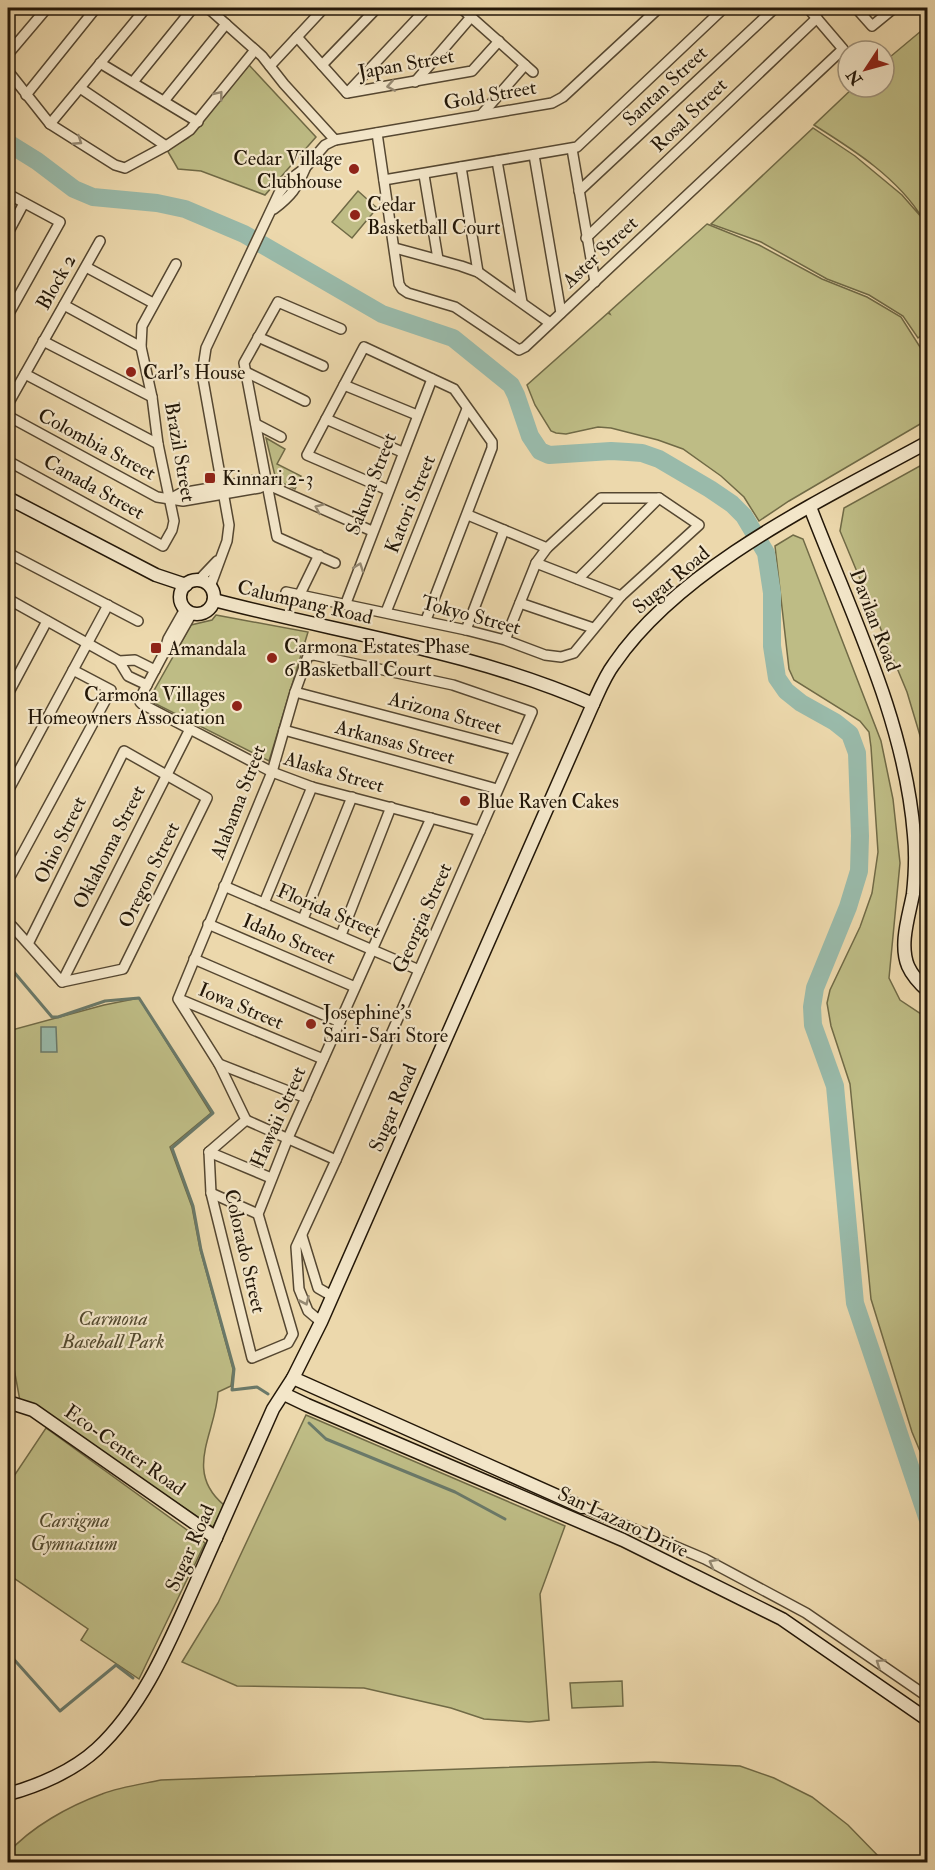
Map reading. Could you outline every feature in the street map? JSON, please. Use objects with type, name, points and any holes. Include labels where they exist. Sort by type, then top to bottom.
[{"type":"main road","name":"Sugar Road","points":[[8,1794],[40,1783],[84,1760],[97,1749],[117,1726],[158,1666],[273,1409],[293,1378],[321,1322],[593,704],[613,664],[661,609],[689,585],[810,507],[927,442]]},
{"type":"main road","points":[[8,498],[156,575],[188,586],[205,582],[210,587],[214,600],[206,612],[199,614],[188,611],[182,604],[188,586]]},
{"type":"main road","name":"Davilan Road","points":[[810,507],[874,669],[899,742],[907,776],[915,838],[913,892],[905,954],[908,966],[927,991]]},
{"type":"main road","name":"Calumpang Road","points":[[214,600],[461,658],[544,684],[593,704]]},
{"type":"main road","name":"San Lazaro Drive","points":[[293,1378],[582,1507]]},
{"type":"main road","name":"San Lazaro Drive","points":[[284,1394],[307,1406],[623,1540],[782,1619],[927,1720]]},
{"type":"main road","name":"Eco-Center Road","points":[[8,1402],[33,1410],[216,1538]]},
{"type":"street","points":[[8,54],[47,8]]},
{"type":"street","points":[[26,95],[96,8]]},
{"type":"street","points":[[50,124],[146,8]]},
{"type":"street","points":[[133,82],[193,8]]},
{"type":"street","points":[[208,8],[255,50],[335,140],[325,145],[305,168],[297,187],[270,215],[206,348],[202,374],[224,490],[229,532],[210,587]]},
{"type":"street","points":[[270,66],[324,8]]},
{"type":"street","points":[[322,65],[377,8]]},
{"type":"street","points":[[347,93],[427,8]]},
{"type":"street","points":[[461,8],[529,69],[482,114]]},
{"type":"street","name":"Gold Street","points":[[335,140],[552,103],[562,97],[659,8]]},
{"type":"street","points":[[384,180],[578,147],[724,8]]},
{"type":"street","name":"Santan Street","points":[[579,191],[775,8]]},
{"type":"street","name":"Aster Street","points":[[377,133],[399,284],[402,289],[408,293],[455,307],[519,350],[525,348],[843,49],[808,8]]},
{"type":"street","points":[[856,8],[872,26],[894,8]]},
{"type":"street","points":[[414,82],[471,17]]},
{"type":"street","name":"Rosal Street","points":[[586,238],[818,18]]},
{"type":"street","points":[[164,101],[226,24]]},
{"type":"street","name":"Japan Street","points":[[297,37],[347,93],[472,70],[499,41]]},
{"type":"street","points":[[8,71],[50,124],[115,165],[125,168],[190,130],[255,50]]},
{"type":"street","points":[[100,63],[198,122]]},
{"type":"street","points":[[80,88],[166,146]]},
{"type":"street","points":[[572,149],[595,282]]},
{"type":"street","points":[[534,155],[561,313]]},
{"type":"street","points":[[497,161],[522,302]]},
{"type":"street","points":[[461,167],[478,272]]},
{"type":"street","points":[[424,175],[438,259]]},
{"type":"street","points":[[8,194],[60,222],[8,315]]},
{"type":"street","points":[[8,233],[24,203]]},
{"type":"street","name":"Block 2","points":[[8,404],[100,241]]},
{"type":"street","points":[[395,248],[478,272],[550,323]]},
{"type":"street","name":"Brazil Street","points":[[163,546],[174,521],[141,347],[142,326],[176,264]]},
{"type":"street","points":[[86,267],[153,303]]},
{"type":"street","points":[[336,563],[277,537],[244,363],[278,302],[340,329]]},
{"type":"street","points":[[64,306],[141,347]]},
{"type":"street","points":[[258,337],[323,366]]},
{"type":"street","points":[[44,341],[152,397]]},
{"type":"street","points":[[388,490],[307,455],[364,347],[454,389],[492,442],[492,448],[468,515],[426,620]]},
{"type":"street","points":[[246,372],[305,401]]},
{"type":"street","points":[[25,374],[158,444]]},
{"type":"street","name":"Sakura Street","points":[[346,603],[402,452],[432,379]]},
{"type":"street","points":[[344,385],[417,415]]},
{"type":"street","name":"Katori Street","points":[[386,612],[467,409]]},
{"type":"street","name":"Colombia Street","points":[[8,416],[157,497],[183,501],[224,490],[259,489],[266,485]]},
{"type":"street","points":[[326,419],[402,452]]},
{"type":"street","points":[[256,424],[281,437]]},
{"type":"street","name":"Canada Street","points":[[8,461],[163,546]]},
{"type":"street","points":[[266,485],[372,531]]},
{"type":"street","points":[[505,640],[536,563],[547,549],[601,498],[659,498]]},
{"type":"street","points":[[578,579],[659,498]]},
{"type":"street","name":"Tokyo Street","points":[[286,592],[426,620],[505,640],[545,655],[561,657],[574,653],[621,596],[699,525],[659,498]]},
{"type":"street","points":[[468,515],[547,549]]},
{"type":"street","points":[[466,630],[504,530]]},
{"type":"street","points":[[8,553],[138,621]]},
{"type":"street","points":[[300,594],[319,555]]},
{"type":"street","points":[[188,586],[220,557]]},
{"type":"street","points":[[536,563],[621,596]]},
{"type":"street","points":[[8,601],[119,661],[128,676],[147,685],[164,654],[175,643],[188,611]]},
{"type":"street","points":[[520,603],[593,628]]},
{"type":"street","points":[[9,785],[108,605]]},
{"type":"street","points":[[8,694],[46,621]]},
{"type":"street","name":"Alabama Street","points":[[178,999],[272,772],[308,656],[314,655],[453,685],[532,712]]},
{"type":"street","points":[[119,661],[135,660],[155,670]]},
{"type":"street","points":[[8,872],[11,876],[111,690],[73,670]]},
{"type":"street","name":"Alaska Street","points":[[147,685],[140,702],[272,772],[312,787],[480,831]]},
{"type":"street","name":"Arizona Street","points":[[295,692],[515,750]]},
{"type":"street","name":"Georgia Street","points":[[321,1322],[308,1311],[299,1289],[296,1247],[532,712]]},
{"type":"street","name":"Oklahoma Street","points":[[62,982],[190,729]]},
{"type":"street","name":"Arkansas Street","points":[[284,730],[498,789]]},
{"type":"street","name":"Ohio Street","points":[[28,944],[124,752],[165,775]]},
{"type":"street","name":"Oregon Street","points":[[62,982],[123,969],[207,798],[165,775]]},
{"type":"street","points":[[264,903],[312,787]]},
{"type":"street","points":[[303,920],[352,796]]},
{"type":"street","points":[[341,935],[392,807]]},
{"type":"street","name":"Hawaii Street","points":[[258,1214],[288,1138],[431,818]]},
{"type":"street","name":"Florida Street","points":[[224,886],[419,970]]},
{"type":"street","name":"Idaho Street","points":[[208,924],[355,987]]},
{"type":"street","points":[[12,926],[62,982]]},
{"type":"street","points":[[194,959],[340,1022]]},
{"type":"street","points":[[178,999],[219,1064],[246,1120],[336,1160]]},
{"type":"street","name":"Iowa Street","points":[[178,999],[323,1059]]},
{"type":"street","points":[[219,1064],[306,1098]]},
{"type":"street","points":[[246,1120],[209,1152],[271,1178]]},
{"type":"street","name":"Colorado Street","points":[[209,1152],[211,1193],[252,1358],[288,1343],[293,1334],[258,1214]]},
{"type":"street","points":[[211,1193],[258,1214]]},
{"type":"street","points":[[302,1236],[318,1288],[332,1296]]},
{"type":"street","points":[[298,1271],[313,1272]]},
{"type":"street","name":"San Lazaro Drive","points":[[582,1507],[705,1559],[806,1613],[927,1697]]},
{"type":"green space","points":[[927,26],[928,330],[918,338],[903,316],[869,295],[827,279],[761,242],[711,224],[813,128],[855,156],[902,195],[923,219],[913,204],[888,178],[859,155],[814,125],[841,99],[896,99],[896,52]]},
{"type":"green space","points":[[249,65],[316,137],[265,195],[201,171],[178,169],[167,150],[188,138]]},
{"type":"green space","name":"Cedar Basketball Court","points":[[358,191],[377,208],[352,238],[332,222]]},
{"type":"green space","points":[[707,224],[759,245],[822,279],[867,297],[901,317],[927,358],[927,420],[759,521],[744,497],[721,476],[683,449],[611,428],[598,427],[566,434],[551,431],[535,405],[527,385],[608,313],[610,314],[609,312]]},
{"type":"green space","points":[[266,438],[285,449],[277,464],[301,476],[295,489],[276,480]]},
{"type":"green space","points":[[927,462],[927,759],[907,692],[840,531],[844,508]]},
{"type":"green space","points":[[793,535],[803,539],[881,741],[893,799],[900,863],[889,978],[900,1000],[927,1018],[927,1468],[912,1432],[871,1299],[850,1084],[831,1026],[827,1003],[830,990],[860,927],[872,893],[878,852],[869,732],[860,721],[794,680],[789,669],[775,546]]},
{"type":"green space","points":[[216,615],[308,632],[269,761],[154,703],[151,699],[191,625],[212,620]]},
{"type":"green space","name":"Carmona Baseball Park","points":[[139,998],[211,1113],[170,1147],[192,1207],[200,1249],[233,1369],[231,1386],[218,1392],[205,1451],[205,1479],[212,1492],[224,1505],[213,1527],[36,1408],[20,1401],[8,1336],[8,1031]]},
{"type":"green space","points":[[306,1415],[565,1526],[540,1594],[549,1720],[529,1722],[484,1719],[451,1708],[364,1688],[237,1686],[182,1662],[218,1603]]},
{"type":"green space","name":"Carsigma Gymnasium","points":[[46,1428],[205,1543],[194,1566],[185,1561],[193,1567],[139,1679],[81,1640],[88,1629],[8,1574],[8,1485]]},
{"type":"green space","points":[[622,1681],[623,1706],[572,1708],[570,1683]]},
{"type":"green space","points":[[654,1762],[740,1766],[774,1778],[812,1797],[848,1825],[884,1862],[711,1862],[689,1857],[547,1862],[8,1862],[8,1853],[17,1843],[64,1811],[109,1792],[161,1780]]},
{"type":"shaded area","points":[[41,1027],[56,1027],[57,1052],[41,1052]]},
{"type":"waterway","points":[[8,143],[37,161],[74,189],[93,197],[157,203],[185,209],[244,234],[382,314],[453,338],[511,385],[530,436],[540,451],[549,455],[611,451],[642,453],[659,459],[710,489],[732,504],[744,516],[766,553],[772,593],[772,646],[777,678],[786,691],[801,703],[835,722],[850,734],[857,753],[859,871],[848,907],[815,988],[812,1007],[813,1025],[835,1086],[855,1303],[928,1520]]},
{"type":"waterway","points":[[8,965],[52,1017],[105,1001],[139,998],[213,1113],[172,1148],[193,1206],[201,1250],[234,1369],[232,1390],[257,1387],[268,1394]]},
{"type":"waterway","points":[[309,1423],[326,1439],[455,1492],[505,1519]]},
{"type":"waterway","points":[[8,1645],[10,1655],[60,1711],[116,1665],[133,1678]]},
{"type":"place","name":"Cedar Village Clubhouse","points":[[354,169]]},
{"type":"place","name":"Cedar Basketball Court","points":[[355,215]]},
{"type":"place","name":"Carl's House","points":[[131,372]]},
{"type":"place","name":"Kinnari 2-3","points":[[210,478]]},
{"type":"place","name":"Amandala","points":[[156,648]]},
{"type":"place","name":"Carmona Estates Phase 6 Basketball Court","points":[[272,658]]},
{"type":"place","name":"Carmona Villages Homeowners Association","points":[[237,706]]},
{"type":"place","name":"Blue Raven Cakes","points":[[465,801]]},
{"type":"place","name":"Josephine's Sairi-Sari Store","points":[[311,1024]]}]
